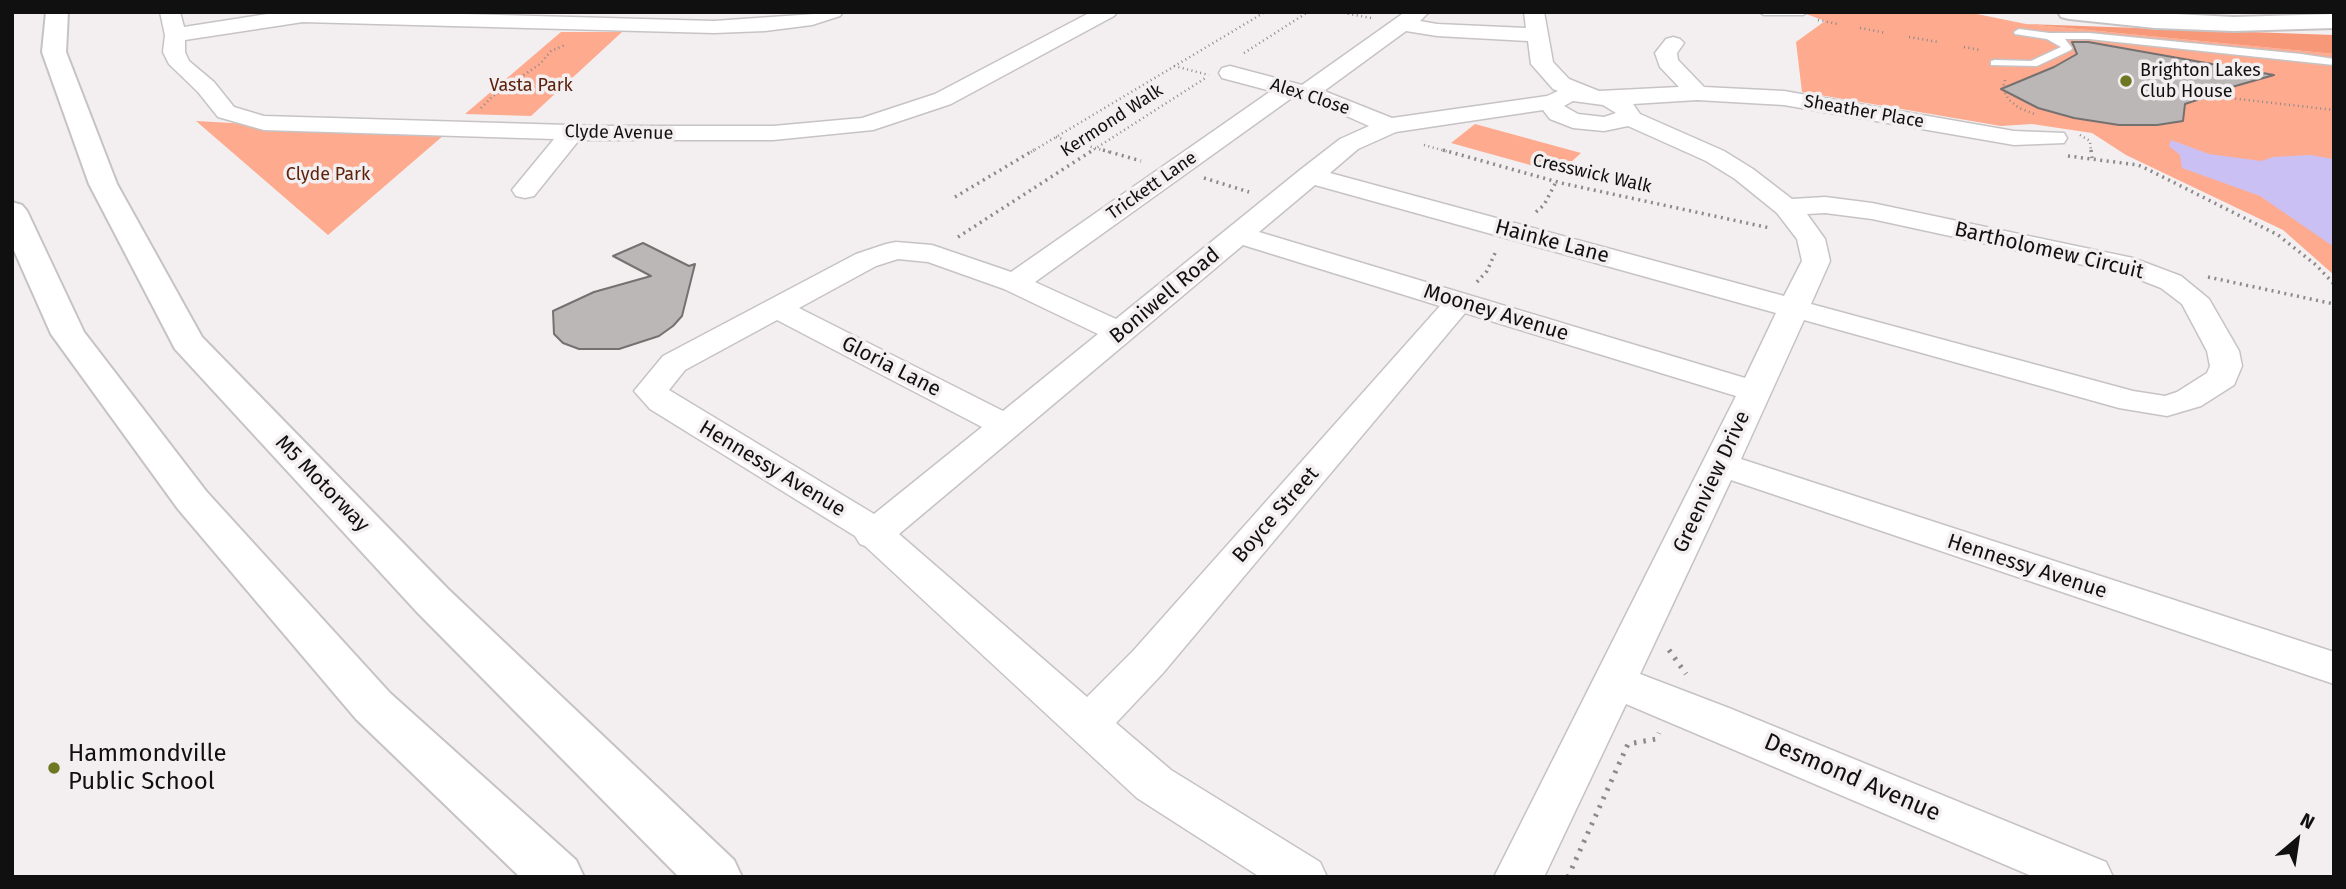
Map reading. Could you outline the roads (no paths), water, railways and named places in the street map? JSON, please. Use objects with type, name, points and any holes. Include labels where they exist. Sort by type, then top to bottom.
[{"type":"main road","name":"M5 Motorway","points":[[57,12],[54,52],[103,184],[187,342],[432,600],[715,877]]},
{"type":"main road","points":[[2069,12],[2234,24],[2334,21]]},
{"type":"main road","points":[[12,211],[68,334],[192,500],[373,706],[557,877]]},
{"type":"street","points":[[173,24],[303,16],[714,27],[812,19],[833,12]]},
{"type":"street","name":"Clyde Avenue","points":[[173,24],[174,52],[180,64],[206,87],[226,111],[264,122],[572,133],[773,133],[864,125],[943,99],[1107,12]]},
{"type":"street","points":[[1534,12],[1542,64],[1560,100],[1584,123],[1619,118],[1714,156],[1744,174],[1795,217]]},
{"type":"street","points":[[1411,18],[1437,30],[1537,35]]},
{"type":"street","name":"Trickett Lane","points":[[1014,283],[1298,90],[1411,18]]},
{"type":"street","points":[[1673,43],[1666,53],[1668,62],[1697,93]]},
{"type":"street","name":"Alex Close","points":[[1227,67],[1298,90],[1383,128]]},
{"type":"street","name":"Sheather Place","points":[[1560,100],[1697,93],[1784,98],[2014,138],[2063,130]]},
{"type":"street","name":"Sheather Place","points":[[1619,118],[1651,101],[1672,95]]},
{"type":"street","points":[[1600,97],[1623,106],[1619,118]]},
{"type":"street","name":"Boniwell Road","points":[[873,535],[1349,144],[1383,128],[1482,110],[1560,100]]},
{"type":"street","points":[[525,190],[572,133]]},
{"type":"street","name":"Hainke Lane","points":[[1308,175],[1796,309]]},
{"type":"street","name":"Bartholomew Circuit","points":[[1795,217],[1832,206],[1872,211],[2133,267],[2162,278],[2194,299],[2223,351],[2226,366],[2222,378],[2207,390],[2167,406],[2131,401],[1796,309]]},
{"type":"street","name":"Greenview Drive","points":[[1519,877],[1721,464],[1754,390],[1796,309],[1816,261],[1811,239],[1795,217]]},
{"type":"street","name":"Mooney Avenue","points":[[1238,235],[1467,293],[1754,390]]},
{"type":"street","name":"Hennessy Avenue","points":[[1121,333],[1014,283],[932,254],[896,250],[866,260],[674,363],[651,391],[662,402],[869,528],[873,535],[1154,784],[1302,877]]},
{"type":"street","name":"Boyce Street","points":[[1088,724],[1148,662],[1467,293]]},
{"type":"street","name":"Gloria Lane","points":[[776,308],[1006,426]]},
{"type":"street","name":"Hennessy Avenue","points":[[1721,464],[2334,668]]},
{"type":"street","name":"Desmond Avenue","points":[[1615,682],[1713,720],[2088,877]]},
{"type":"lane","points":[[1764,12],[1803,12]]},
{"type":"lane","points":[[2019,32],[2049,36],[2090,36],[2334,62]]},
{"type":"lane","points":[[1995,63],[2033,64],[2067,48],[2063,42],[2049,36]]},
{"type":"place","name":"Brighton Lakes Club House","points":[[2126,81]]},
{"type":"place","name":"Hammondville Public School","points":[[54,768]]},
{"type":"park label","name":"Vasta Park","points":[[531,86]]},
{"type":"park label","name":"Clyde Park","points":[[328,175]]}]
